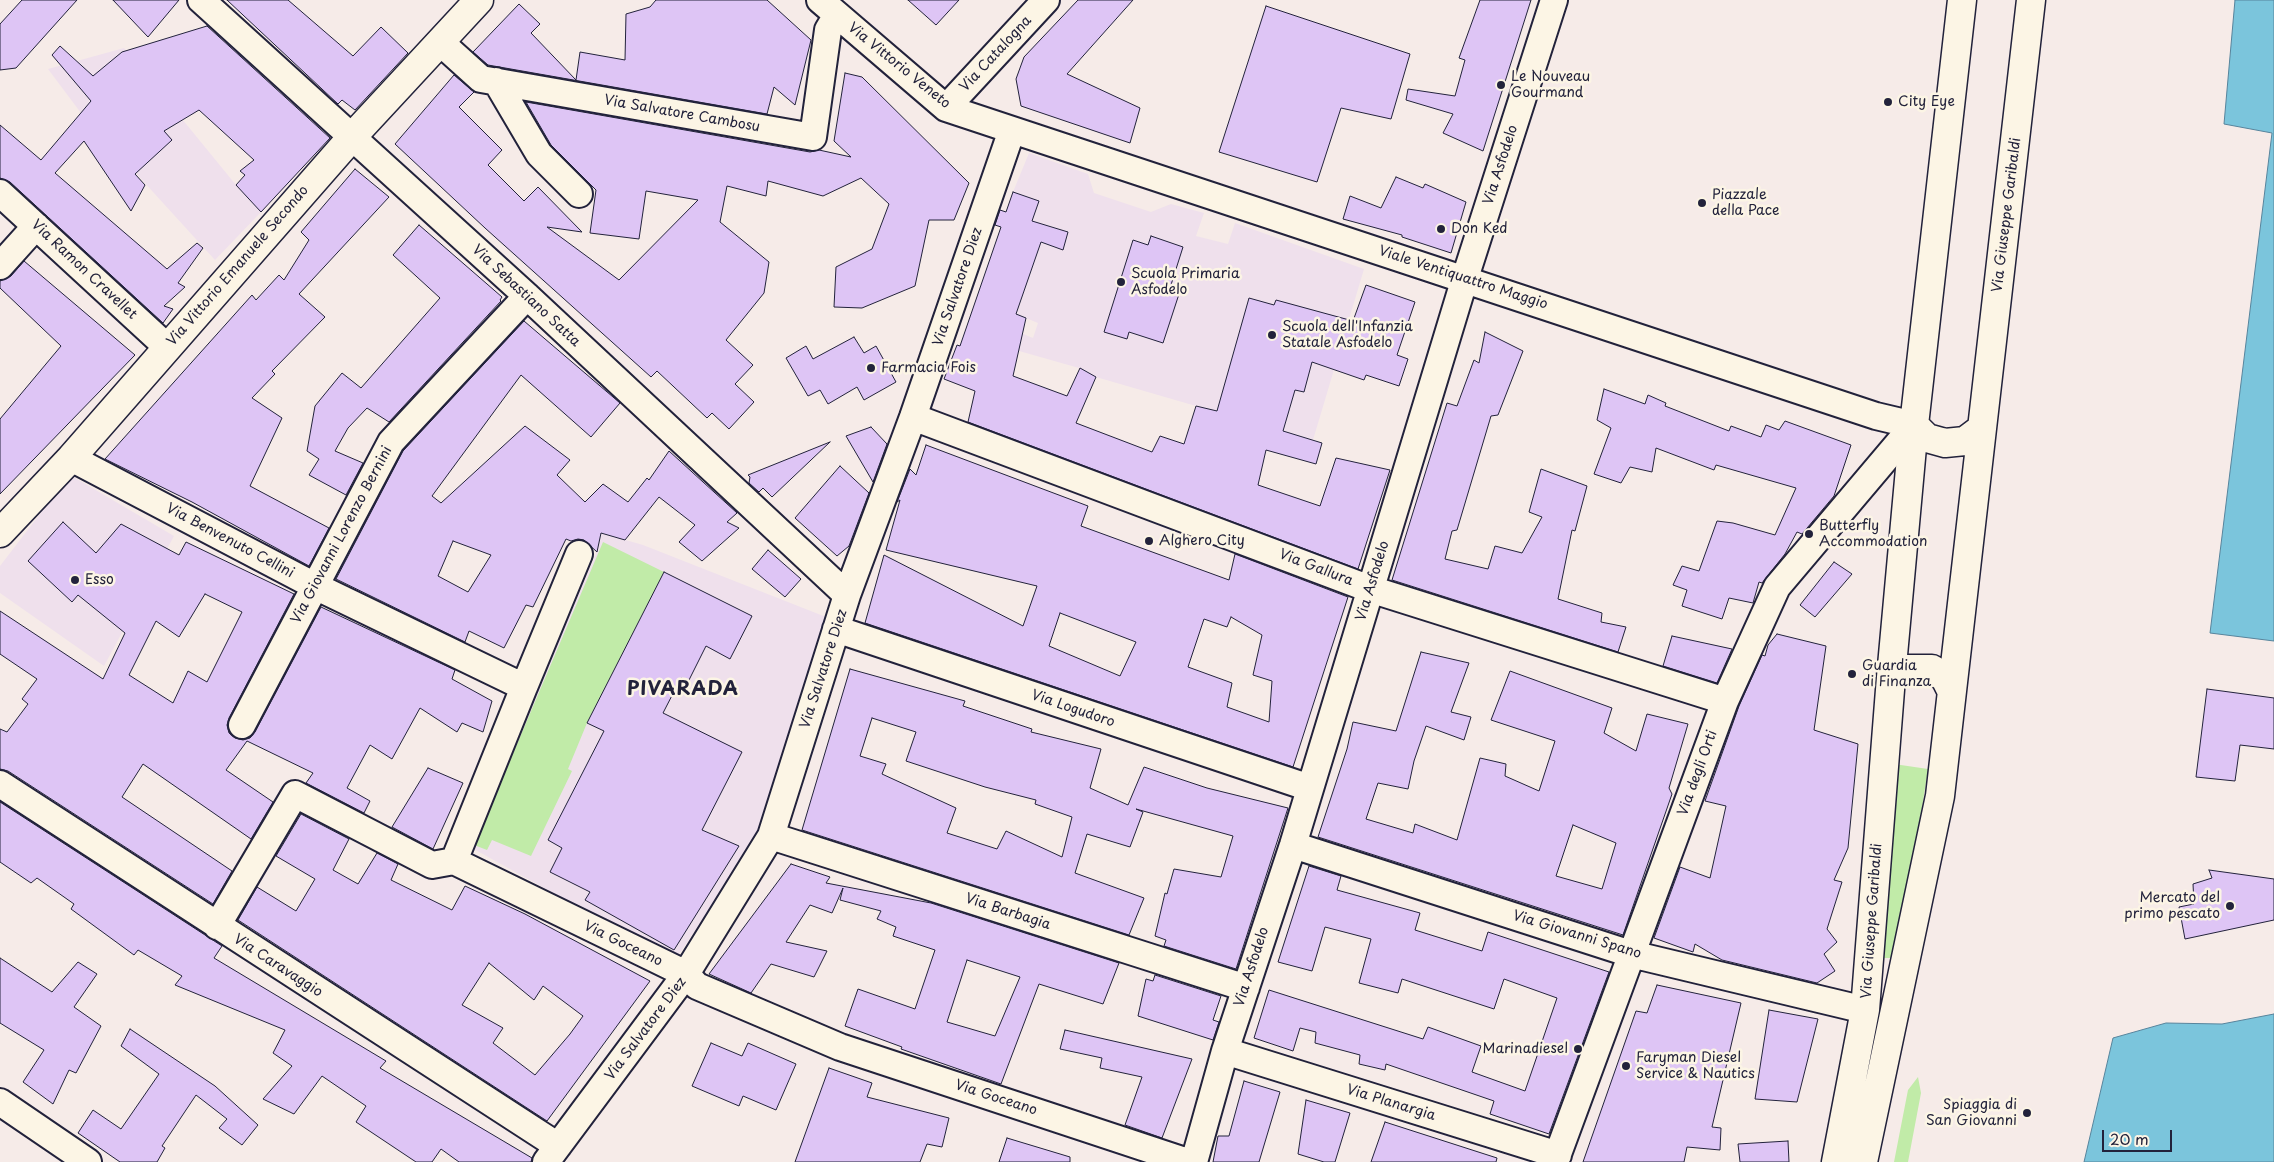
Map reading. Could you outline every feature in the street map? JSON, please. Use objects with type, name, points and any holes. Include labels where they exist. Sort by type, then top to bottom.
[{"type":"main road","name":"Via Vittorio Emanuele Secondo","points":[[0,534],[72,458],[352,136],[479,0]]},
{"type":"main road","name":"Via Giuseppe Garibaldi","points":[[1836,1162],[1865,1010],[1891,677],[1914,425],[1962,0]]},
{"type":"main road","name":"Via Giuseppe Garibaldi","points":[[1862,1162],[1940,796],[2031,0]]},
{"type":"main road","points":[[1914,425],[1928,438],[1944,444],[1965,441],[1981,429]]},
{"type":"main road","points":[[1895,638],[1898,646],[1906,651],[1938,654],[1949,650],[1957,639]]},
{"type":"main road","points":[[1891,677],[1896,669],[1932,669],[1945,678],[1951,690]]},
{"type":"main road","points":[[1869,955],[1878,969],[1894,970],[1904,962]]},
{"type":"street","name":"Via Sebastiano Satta","points":[[201,0],[527,296],[847,595]]},
{"type":"street","name":"Via Catalogna","points":[[946,108],[1046,0]]},
{"type":"street","name":"Via Asfodelo","points":[[1194,1162],[1225,1050],[1293,845],[1465,278],[1554,0]]},
{"type":"street","name":"Via Salvatore Cambosu","points":[[440,42],[481,78],[813,137],[828,30],[828,7]]},
{"type":"street","name":"Via Vittorio Veneto","points":[[828,7],[946,108],[1012,130]]},
{"type":"street","points":[[496,81],[539,154],[579,194]]},
{"type":"street","name":"Viale Ventiquattro Maggio","points":[[1012,130],[1465,278],[1876,416],[1914,425]]},
{"type":"street","name":"Via Salvatore Diez","points":[[552,1154],[686,974],[771,836],[847,595],[913,417],[1012,130]]},
{"type":"street","name":"Via Ramon Cravellet","points":[[0,193],[167,347]]},
{"type":"street","points":[[0,266],[36,226]]},
{"type":"street","name":"Via Giovanni Lorenzo Bernini","points":[[242,724],[391,442],[527,296]]},
{"type":"street","name":"Via Gallura","points":[[913,417],[1370,589],[1725,701]]},
{"type":"street","name":"Via degli Orti","points":[[1557,1158],[1725,701],[1777,587],[1914,425]]},
{"type":"street","name":"Via Benvenuto Cellini","points":[[72,458],[315,586],[524,686]]},
{"type":"street","points":[[217,926],[295,794],[432,865],[454,861],[579,554]]},
{"type":"street","name":"Via Logudoro","points":[[836,629],[1310,788]]},
{"type":"street","name":"Via Caravaggio","points":[[0,784],[217,926],[552,1154]]},
{"type":"street","name":"Via Barbagia","points":[[771,836],[1246,988]]},
{"type":"street","name":"Via Giovanni Spano","points":[[1293,845],[1631,954],[1865,1010]]},
{"type":"street","name":"Via Goceano","points":[[454,861],[686,974],[697,986],[840,1047],[1188,1162]]},
{"type":"street","name":"Via Planargia","points":[[1225,1050],[1557,1158]]},
{"type":"street","points":[[0,1102],[88,1162]]},
{"type":"shaded area","points":[[124,48],[236,185],[261,212],[215,260],[81,113],[48,69]]},
{"type":"shaded area","points":[[1029,153],[1088,174],[1094,193],[1151,212],[1171,204],[1204,213],[1196,236],[1228,244],[1235,223],[1364,269],[1313,440],[1096,377],[1079,368],[1005,347],[1011,329],[1033,338],[1038,323],[1016,314],[1041,242],[1062,250],[1068,232],[1047,225],[1044,232],[1030,227],[1039,201],[1013,192]]},
{"type":"shaded area","name":"Esso","points":[[70,475],[174,536],[104,666],[0,593],[0,566]]},
{"type":"shaded area","points":[[601,533],[643,545],[826,617],[788,745],[754,844],[677,957],[588,912],[470,847],[597,552]]},
{"type":"green space","points":[[603,542],[664,572],[587,723],[568,769],[572,771],[531,856],[492,840],[487,850],[474,845]]},
{"type":"green space","points":[[1894,764],[1928,769],[1922,808],[1891,958],[1882,958]]},
{"type":"green space","points":[[1918,1077],[1921,1093],[1908,1162],[1894,1162],[1908,1090]]},
{"type":"water","points":[[2235,0],[2274,0],[2274,641],[2210,633],[2272,133],[2224,124]]},
{"type":"water","points":[[2274,1014],[2274,1162],[2084,1162],[2113,1038],[2166,1023],[2222,1024]]},
{"type":"building","points":[[22,0],[77,0],[16,68],[0,70],[0,24]]},
{"type":"building","points":[[113,0],[179,0],[148,37]]},
{"type":"building","points":[[227,0],[288,0],[353,56],[381,27],[408,53],[355,110],[342,100],[338,104]]},
{"type":"building","points":[[656,0],[767,0],[811,40],[795,105],[774,87],[767,114],[488,65],[473,52],[519,4],[540,24],[531,33],[576,80],[580,52],[625,60],[626,14],[650,7]]},
{"type":"building","points":[[908,0],[959,0],[936,25]]},
{"type":"building","points":[[1078,0],[1133,0],[1067,74],[1140,108],[1130,143],[1021,106],[1016,79],[1024,57]]},
{"type":"building","points":[[1480,0],[1531,0],[1483,151],[1443,133],[1453,114],[1406,100],[1408,89],[1455,96],[1465,60],[1459,58]]},
{"type":"building","points":[[1266,6],[1410,54],[1391,119],[1341,108],[1317,182],[1219,152]]},
{"type":"building","points":[[207,26],[330,138],[261,212],[236,185],[245,175],[240,171],[254,160],[199,110],[164,131],[172,140],[135,174],[145,185],[131,211],[84,141],[55,173],[167,269],[197,243],[203,248],[178,283],[185,287],[164,306],[173,309],[163,323],[10,182],[0,178],[0,125],[41,160],[91,101],[52,55],[60,46],[93,76],[122,52]]},
{"type":"building","points":[[845,73],[862,77],[969,183],[954,220],[929,220],[915,286],[862,308],[834,307],[836,267],[872,249],[889,204],[861,178],[823,196],[768,181],[766,196],[727,186],[720,222],[769,262],[764,293],[726,340],[753,365],[735,384],[754,402],[729,429],[712,413],[707,418],[657,371],[651,377],[485,228],[395,144],[454,75],[474,92],[459,107],[502,150],[488,165],[524,201],[538,187],[582,232],[547,227],[619,280],[698,200],[646,191],[639,239],[590,233],[596,190],[551,145],[526,102],[810,152],[819,150],[851,157],[834,141]]},
{"type":"building","points":[[355,169],[389,197],[299,294],[325,317],[272,371],[275,374],[252,398],[282,418],[250,486],[329,528],[309,566],[192,502],[105,459],[252,295],[256,300],[279,275],[284,280],[309,240],[301,232]]},
{"type":"building","points":[[1396,177],[1423,188],[1425,184],[1466,202],[1451,253],[1402,237],[1402,235],[1343,219],[1350,196],[1381,208]]},
{"type":"building","points":[[1013,192],[1039,201],[1032,221],[1068,232],[1063,250],[1041,242],[1016,314],[1026,318],[1013,376],[1067,396],[1080,368],[1096,377],[1076,423],[1152,452],[1160,436],[1184,444],[1196,406],[1217,411],[1249,298],[1274,305],[1276,300],[1353,321],[1366,285],[1415,302],[1397,355],[1408,359],[1399,386],[1366,375],[1364,380],[1312,362],[1304,392],[1295,390],[1283,431],[1322,443],[1316,464],[1266,450],[1258,485],[1320,506],[1336,458],[1390,470],[1358,569],[968,422],[975,391],[944,379],[957,345],[960,346],[1001,227],[995,225],[1000,210],[1006,212]]},
{"type":"building","points":[[419,225],[502,297],[501,301],[389,422],[367,408],[348,428],[335,451],[363,463],[346,495],[309,475],[319,459],[307,451],[315,406],[342,373],[361,388],[440,298],[393,255]]},
{"type":"building","points":[[1151,236],[1183,247],[1170,288],[1180,291],[1163,343],[1129,332],[1127,339],[1104,332],[1133,240],[1148,245]]},
{"type":"building","points":[[24,261],[135,355],[0,494],[0,419],[61,346],[0,288],[0,281],[11,276]]},
{"type":"building","points":[[524,321],[620,403],[591,437],[521,375],[432,496],[441,503],[525,426],[570,460],[557,475],[585,502],[603,484],[628,502],[647,478],[649,480],[669,451],[737,513],[727,522],[739,528],[702,561],[679,542],[695,525],[659,497],[625,540],[601,533],[597,552],[584,540],[571,541],[566,539],[533,607],[526,605],[504,648],[469,631],[465,642],[336,579],[403,451]],"holes":[[[453,541],[491,555],[468,592],[438,576]]]},
{"type":"building","points":[[1485,332],[1523,351],[1498,415],[1491,416],[1457,530],[1452,531],[1445,559],[1488,569],[1495,546],[1522,553],[1542,517],[1529,512],[1541,469],[1587,486],[1575,531],[1572,530],[1558,599],[1602,613],[1601,622],[1626,627],[1618,652],[1392,580],[1447,403],[1457,406],[1474,360],[1479,363]]},
{"type":"building","points":[[854,337],[864,353],[876,346],[896,382],[864,400],[857,387],[828,404],[820,390],[808,396],[786,358],[806,346],[813,359]]},
{"type":"building","points":[[1604,389],[1645,404],[1648,395],[1666,403],[1665,406],[1729,431],[1731,426],[1761,437],[1766,425],[1779,430],[1785,421],[1851,445],[1834,496],[1802,534],[1797,532],[1785,554],[1762,583],[1759,582],[1753,603],[1729,598],[1722,619],[1682,606],[1687,590],[1673,585],[1682,566],[1699,571],[1717,521],[1733,523],[1775,535],[1796,488],[1716,465],[1714,470],[1656,448],[1652,472],[1630,467],[1621,483],[1594,474],[1611,428],[1597,420]]},
{"type":"building","points":[[871,427],[887,444],[873,482],[846,436]]},
{"type":"building","points":[[830,442],[772,497],[763,488],[759,492],[749,483],[750,477],[748,475]]},
{"type":"building","points":[[926,445],[1088,506],[1081,526],[1229,580],[1235,554],[1348,597],[1293,767],[865,623],[884,555],[1023,626],[1037,586],[886,550],[900,500],[897,502],[910,469],[916,475]],"holes":[[[1060,613],[1136,642],[1120,676],[1049,646]],[[1231,617],[1262,635],[1253,675],[1272,681],[1269,722],[1227,707],[1232,683],[1188,667],[1204,619],[1227,627]]]},
{"type":"building","points":[[840,466],[869,493],[849,546],[837,556],[795,518]]},
{"type":"building","points":[[63,522],[96,553],[121,524],[179,555],[186,542],[294,594],[229,718],[227,725],[229,733],[235,738],[243,740],[250,738],[255,732],[321,607],[455,670],[452,679],[492,701],[483,732],[462,723],[457,732],[420,708],[392,759],[370,745],[347,788],[370,801],[364,813],[306,783],[313,773],[247,741],[226,770],[273,802],[251,839],[143,764],[122,797],[232,871],[213,904],[8,771],[0,769],[0,729],[7,732],[28,704],[22,699],[37,679],[0,654],[0,611],[103,679],[125,633],[78,595],[72,602],[28,561]],"holes":[[[205,594],[242,612],[207,682],[188,671],[173,703],[129,675],[156,621],[179,637]]]},
{"type":"building","points":[[768,550],[801,579],[785,597],[752,569]]},
{"type":"building","points":[[1834,562],[1852,574],[1815,617],[1800,605]]},
{"type":"building","points":[[664,572],[752,616],[730,659],[706,646],[688,682],[681,678],[663,713],[742,752],[702,830],[739,846],[674,950],[585,900],[590,892],[550,872],[562,848],[548,840],[604,731],[587,723]]},
{"type":"building","points":[[1777,634],[1826,646],[1814,730],[1858,744],[1848,848],[1834,880],[1842,882],[1827,929],[1837,942],[1824,954],[1835,971],[1817,983],[1722,960],[1695,944],[1693,952],[1654,938],[1680,867],[1710,878],[1726,806],[1705,801],[1739,706],[1762,655],[1765,656],[1768,645]]},
{"type":"building","points":[[1672,636],[1732,649],[1717,683],[1663,666]]},
{"type":"building","points":[[1421,652],[1469,663],[1451,712],[1471,717],[1464,740],[1426,726],[1414,761],[1408,789],[1378,783],[1366,819],[1413,833],[1415,824],[1457,840],[1480,758],[1506,764],[1505,776],[1539,791],[1555,741],[1491,720],[1510,671],[1612,708],[1604,733],[1636,751],[1647,714],[1688,724],[1669,788],[1672,794],[1623,935],[1318,837],[1347,749],[1353,722],[1396,731]],"holes":[[[1573,825],[1616,843],[1602,889],[1556,876]]]},
{"type":"building","points":[[850,669],[965,701],[963,706],[1032,729],[1031,732],[1101,749],[1090,788],[1128,805],[1144,767],[1207,788],[1288,808],[1236,969],[1164,946],[1166,940],[1155,936],[1165,893],[1167,894],[1174,869],[1221,877],[1233,836],[1136,809],[1143,812],[1130,847],[1087,834],[1075,873],[1144,898],[1129,935],[802,830]],"holes":[[[872,718],[916,732],[906,761],[985,787],[1036,800],[1035,804],[1072,817],[1062,857],[1006,831],[997,849],[947,833],[956,808],[882,774],[886,764],[860,756]]]},
{"type":"building","points":[[2207,689],[2274,698],[2274,749],[2240,745],[2235,781],[2196,777]]},
{"type":"building","points":[[428,768],[463,783],[433,849],[392,827]]},
{"type":"building","points":[[0,802],[222,946],[214,958],[386,1061],[380,1068],[532,1158],[531,1162],[459,1162],[441,1149],[432,1162],[416,1162],[356,1122],[366,1106],[322,1076],[294,1114],[263,1099],[292,1066],[273,1053],[285,1030],[175,985],[182,976],[138,950],[134,955],[71,909],[74,904],[37,878],[31,883],[0,862]]},
{"type":"building","points":[[301,814],[349,839],[333,870],[358,884],[377,853],[398,864],[391,880],[452,910],[465,886],[525,914],[650,981],[547,1121],[238,920],[257,887],[296,911],[315,879],[276,856]],"holes":[[[489,963],[534,1000],[543,986],[583,1016],[535,1075],[493,1043],[503,1028],[462,1005]]]},
{"type":"building","points":[[791,864],[830,877],[826,883],[931,903],[1119,963],[1103,1004],[1039,984],[1001,1084],[901,1049],[902,1047],[845,1026],[858,989],[915,1009],[935,950],[893,936],[896,927],[877,919],[881,911],[840,900],[843,888],[832,913],[810,905],[786,942],[827,951],[814,977],[771,964],[751,993],[709,974]],"holes":[[[967,960],[1020,977],[995,1036],[947,1022]]]},
{"type":"building","points":[[1309,866],[1341,876],[1337,890],[1420,913],[1415,930],[1482,951],[1488,932],[1609,972],[1549,1134],[1490,1114],[1494,1101],[1386,1064],[1385,1070],[1359,1064],[1360,1055],[1315,1043],[1316,1032],[1300,1028],[1293,1051],[1254,1038],[1269,990],[1423,1039],[1428,1027],[1481,1046],[1472,1072],[1525,1091],[1557,998],[1504,979],[1494,1009],[1402,979],[1398,993],[1359,983],[1371,939],[1325,927],[1312,971],[1278,962]]},
{"type":"building","name":"Mercato del primo pescato","points":[[2209,870],[2274,879],[2274,920],[2185,939],[2179,907],[2194,904],[2193,884],[2212,878]]},
{"type":"building","points":[[0,958],[52,992],[78,962],[97,974],[74,1007],[101,1026],[76,1073],[69,1070],[53,1104],[23,1082],[44,1050],[0,1023]]},
{"type":"building","points":[[1155,975],[1221,996],[1213,1020],[1219,1022],[1213,1040],[1138,1016],[1146,979],[1153,981]]},
{"type":"building","points":[[1657,985],[1741,1003],[1712,1127],[1721,1128],[1720,1150],[1687,1147],[1684,1162],[1583,1162],[1636,1011],[1647,1013]]},
{"type":"building","points":[[1769,1010],[1818,1019],[1797,1102],[1755,1099]]},
{"type":"building","points":[[130,1029],[215,1086],[258,1125],[242,1145],[219,1128],[227,1119],[196,1095],[162,1146],[165,1148],[157,1162],[120,1162],[78,1133],[93,1110],[121,1129],[159,1074],[121,1046]]},
{"type":"building","points":[[1065,1030],[1192,1059],[1162,1138],[1125,1125],[1142,1077],[1100,1068],[1102,1058],[1060,1049]]},
{"type":"building","points":[[711,1043],[742,1056],[748,1043],[796,1064],[776,1110],[743,1096],[739,1106],[692,1086]]},
{"type":"building","points":[[829,1068],[872,1083],[867,1097],[949,1118],[942,1147],[927,1144],[920,1162],[795,1162]]},
{"type":"building","points":[[1244,1081],[1280,1092],[1259,1162],[1213,1162],[1218,1136],[1229,1136]]},
{"type":"building","points":[[1306,1100],[1350,1113],[1335,1162],[1324,1162],[1298,1154]]},
{"type":"building","points":[[1385,1122],[1497,1158],[1496,1162],[1371,1162]]},
{"type":"building","points":[[1007,1138],[1070,1157],[1070,1162],[999,1162]]},
{"type":"building","points":[[1788,1141],[1789,1162],[1740,1162],[1738,1144]]},
{"type":"place","name":"Le Nouveau Gourmand","points":[[1501,85]]},
{"type":"place","name":"City Eye","points":[[1888,102]]},
{"type":"place","name":"Piazzale della Pace","points":[[1702,203]]},
{"type":"place","name":"Don Ked","points":[[1441,229]]},
{"type":"place","name":"Scuola Primaria Asfodelo","points":[[1121,282]]},
{"type":"place","name":"Scuola dell'Infanzia Statale Asfodelo","points":[[1272,335]]},
{"type":"place","name":"Farmacia Fois","points":[[871,368]]},
{"type":"place","name":"Butterfly Accommodation","points":[[1809,534]]},
{"type":"place","name":"Alghero City","points":[[1149,541]]},
{"type":"place","name":"Esso","points":[[75,580]]},
{"type":"place","name":"Guardia di Finanza","points":[[1852,674]]},
{"type":"place","name":"Mercato del primo pescato","points":[[2230,906]]},
{"type":"place","name":"Marinadiesel","points":[[1578,1049]]},
{"type":"place","name":"Faryman Diesel Service & Nautics","points":[[1626,1066]]},
{"type":"place","name":"Spiaggia di San Giovanni","points":[[2027,1113]]},
{"type":"district","name":"PIVARADA","points":[[683,690]]}]
